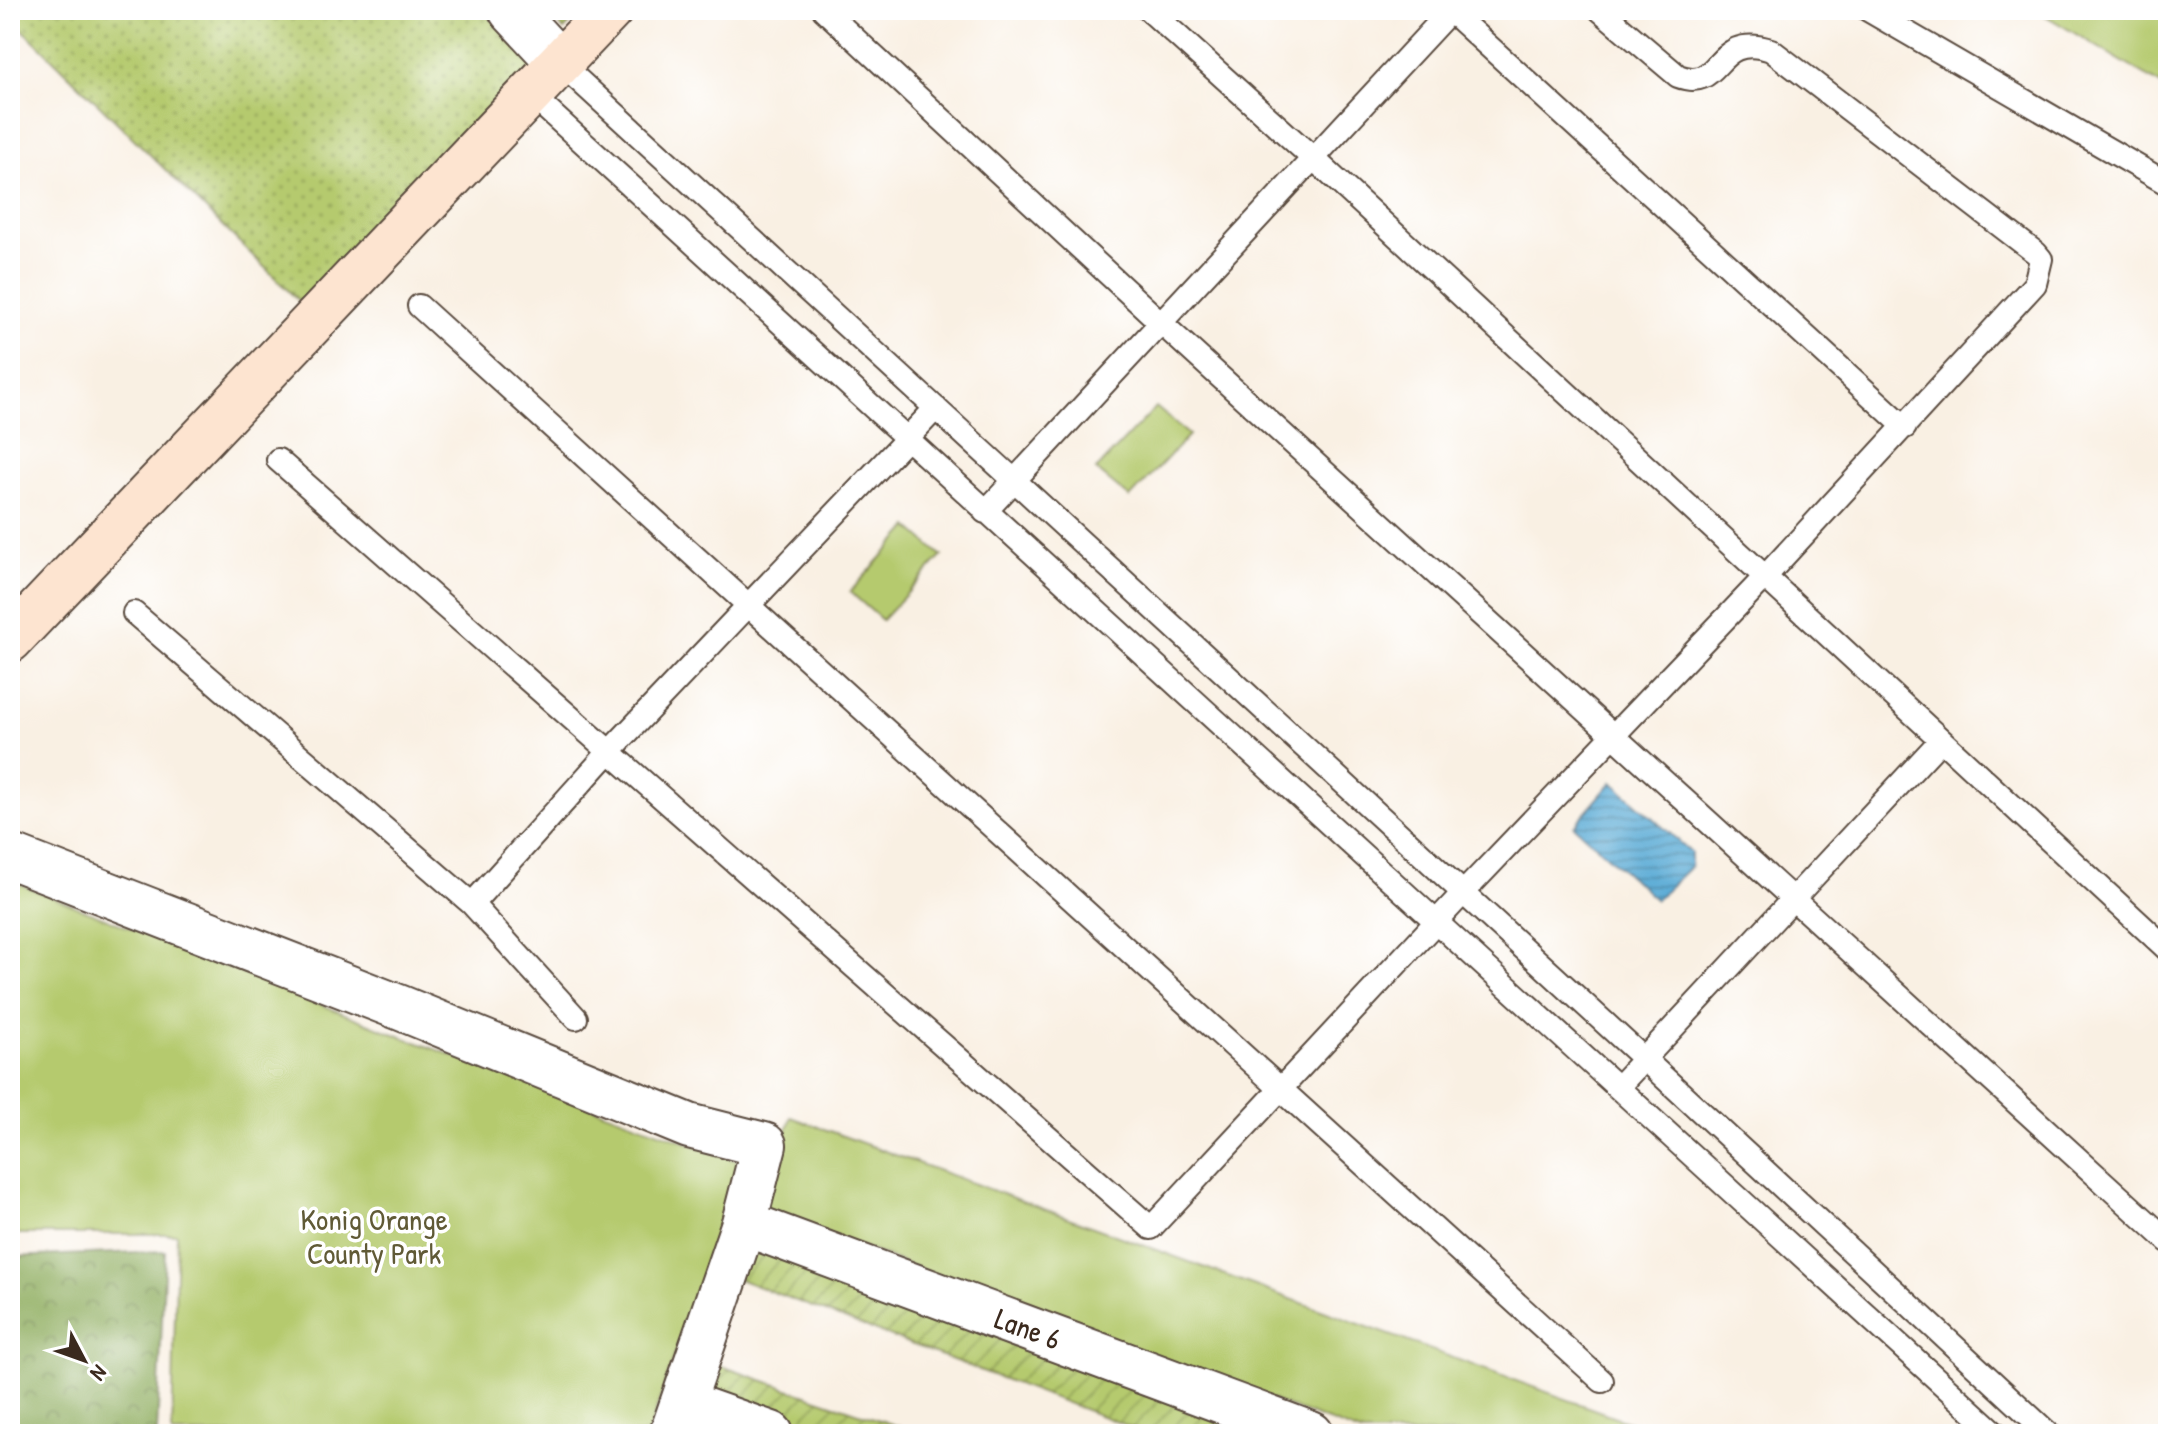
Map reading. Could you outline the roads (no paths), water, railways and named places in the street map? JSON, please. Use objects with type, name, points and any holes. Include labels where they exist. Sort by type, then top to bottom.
[{"type":"main road","points":[[10,640],[610,10]]},
{"type":"street","points":[[511,10],[560,63]]},
{"type":"street","points":[[10,856],[401,1008],[689,1126],[764,1145],[744,1223],[677,1419],[771,1434]]},
{"type":"street","name":"Lane 6","points":[[744,1223],[1311,1434]]},
{"type":"lane","points":[[824,10],[1160,322],[2168,1241]]},
{"type":"lane","points":[[1149,10],[2168,950]]},
{"type":"lane","points":[[985,512],[1315,160],[1450,10],[1905,427]]},
{"type":"lane","points":[[278,460],[1151,1228],[1462,894],[1764,578],[2035,284],[2041,259],[1771,50],[1756,45],[1731,50],[1700,80],[1689,80],[1678,76],[1600,10]]},
{"type":"lane","points":[[1868,10],[2168,184]]},
{"type":"lane","points":[[560,63],[2049,1434]]},
{"type":"lane","points":[[530,94],[1997,1434]]},
{"type":"lane","points":[[419,306],[1602,1381]]},
{"type":"lane","points":[[472,904],[609,752],[936,408]]},
{"type":"lane","points":[[134,613],[472,904],[576,1018]]},
{"type":"lane","points":[[1618,1087],[1940,741]]},
{"type":"lane","points":[[1949,1390],[1972,1363]]},
{"type":"water","points":[[1612,782],[1691,852],[1691,866],[1656,900],[1574,826]]},
{"type":"park label","name":"Konig Orange County Park","points":[[374,1236]]}]
